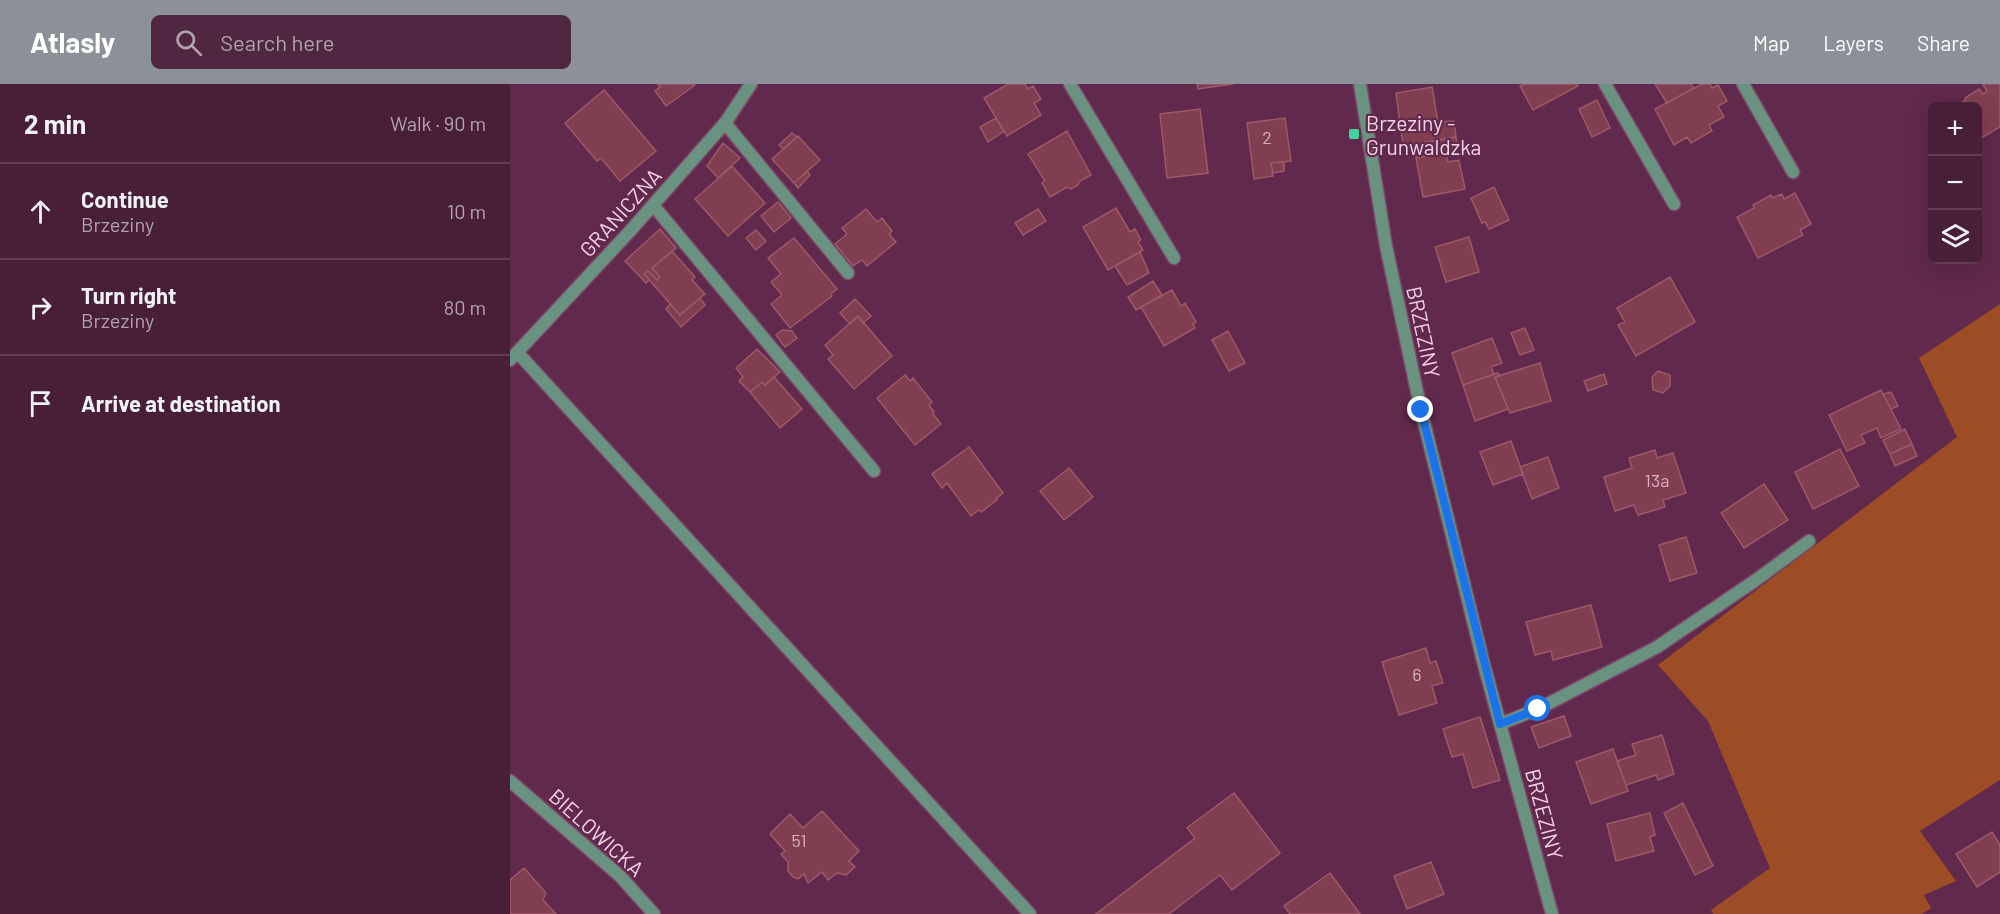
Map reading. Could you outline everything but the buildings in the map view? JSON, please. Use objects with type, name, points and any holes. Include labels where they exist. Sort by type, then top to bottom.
[{"type":"street","name":"GRANICZNA","points":[[514,356],[653,205],[724,123],[751,84]]},
{"type":"street","points":[[1070,84],[1174,258]]},
{"type":"street","name":"BRZEZINY","points":[[1360,84],[1386,246],[1421,410],[1500,724],[1552,914]]},
{"type":"street","points":[[1605,84],[1674,204]]},
{"type":"street","points":[[1743,84],[1793,172]]},
{"type":"street","points":[[724,123],[848,273]]},
{"type":"street","points":[[653,205],[874,471]]},
{"type":"street","points":[[514,356],[1030,914]]},
{"type":"street","points":[[1500,724],[1538,709],[1657,647],[1809,541]]},
{"type":"street","name":"BIELOWICKA","points":[[510,782],[620,876],[654,914]]},
{"type":"shaded area","points":[[2000,304],[2000,780],[1920,831],[1956,881],[1924,895],[1931,908],[1922,914],[1713,914],[1711,910],[1770,868],[1708,721],[1658,665],[1957,437],[1919,358]]},
{"type":"place","name":"Brzeziny - Grunwaldzka","points":[[1354,134]]},
{"type":"route","points":[[1421,410],[1500,724],[1538,709]]}]
